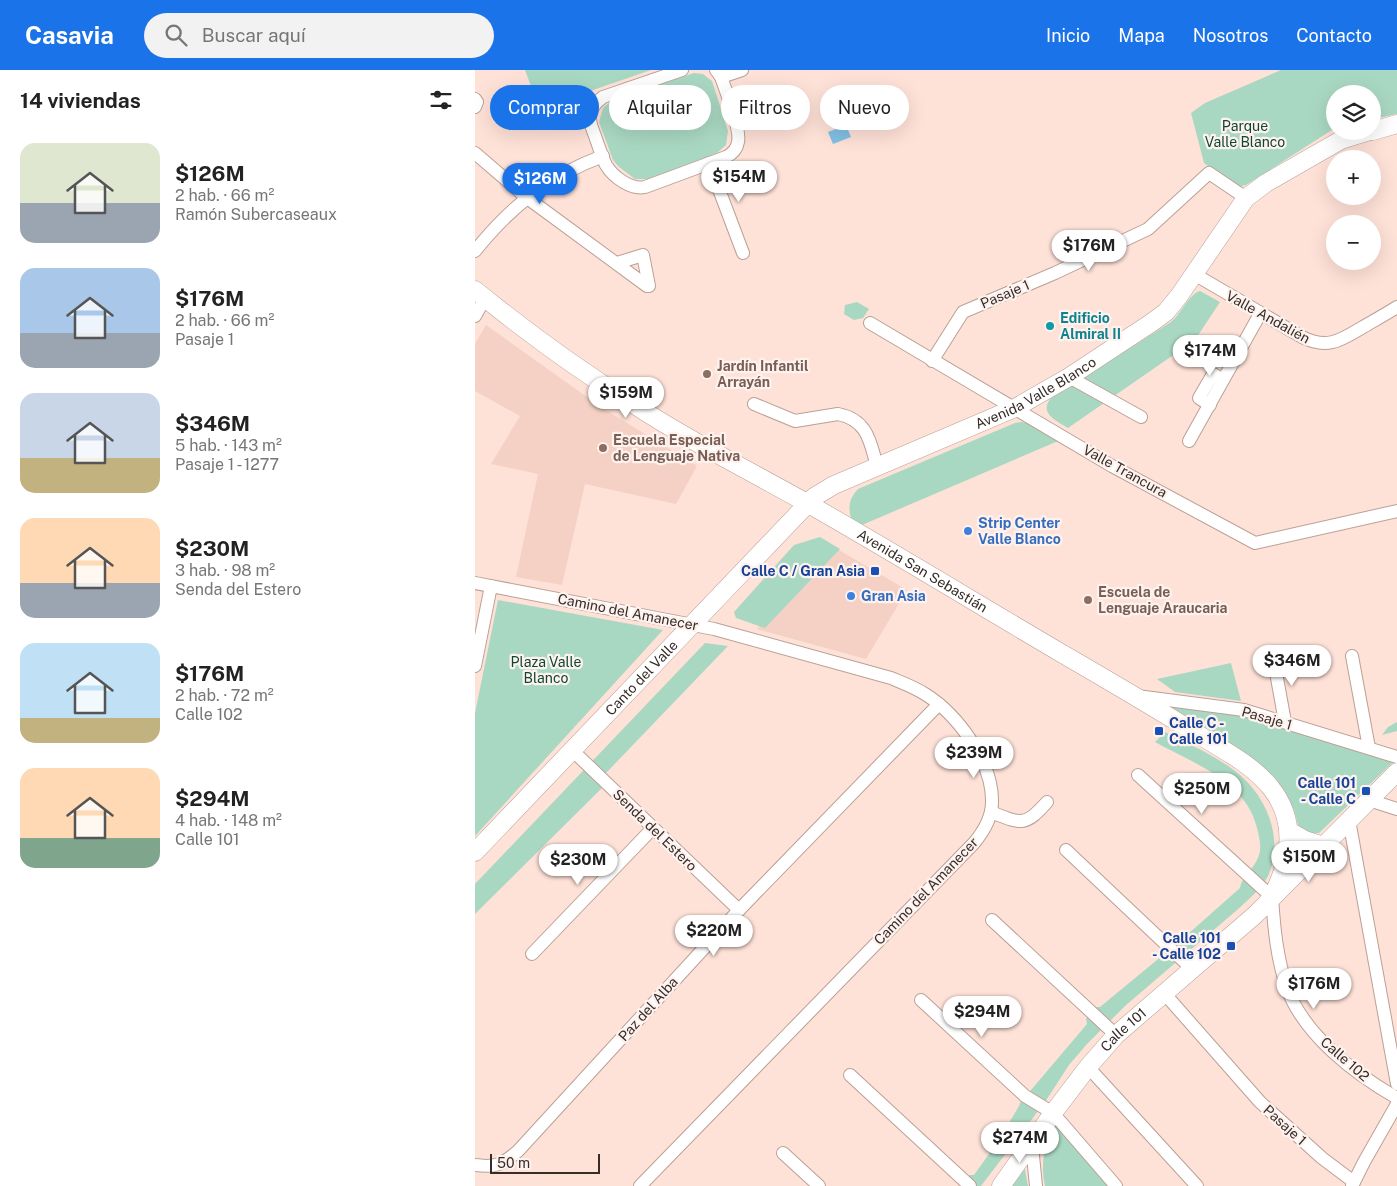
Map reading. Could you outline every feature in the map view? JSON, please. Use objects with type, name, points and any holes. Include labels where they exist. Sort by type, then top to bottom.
[{"type":"main road","name":"Avenida Valle Blanco","points":[[1381,128],[1397,124]]},
{"type":"main road","name":"Avenida Valle Blanco","points":[[806,503],[834,485],[1015,408],[1069,377],[1159,318],[1173,305],[1246,198],[1266,183],[1341,140]]},
{"type":"main road","name":"Avenida San Sebastián","points":[[480,294],[580,369],[632,404],[714,453],[806,503],[1133,695],[1244,764],[1264,780],[1281,804],[1289,831],[1284,872],[1272,897]]},
{"type":"main road","name":"Canto del Valle","points":[[475,852],[806,503]]},
{"type":"main road","name":"Calle 101","points":[[1001,1186],[1033,1139],[1088,1067],[1115,1036],[1235,933],[1397,772]]},
{"type":"main road","points":[[1289,831],[1305,840],[1324,846]]},
{"type":"street","points":[[682,70],[598,100],[592,110],[590,121],[606,165],[612,172],[631,186],[638,188],[730,154],[738,142],[738,132],[719,74],[742,70]]},
{"type":"street","points":[[475,98],[477,102],[475,107]]},
{"type":"street","points":[[475,153],[527,197],[617,263]]},
{"type":"street","points":[[475,250],[497,224],[527,197],[564,172],[603,156]]},
{"type":"street","points":[[709,163],[743,253]]},
{"type":"street","name":"Pasaje 1","points":[[932,360],[963,312],[1148,229],[1209,173],[1246,198]]},
{"type":"street","name":"Valle Andalién","points":[[1194,274],[1310,341],[1326,344],[1341,340],[1397,307]]},
{"type":"street","points":[[475,316],[480,294]]},
{"type":"street","points":[[1189,442],[1210,405],[1199,398],[1213,374],[1223,380],[1261,314]]},
{"type":"street","name":"Valle Trancura","points":[[870,323],[1112,466],[1255,544],[1397,511]]},
{"type":"street","points":[[1069,377],[1141,417]]},
{"type":"street","points":[[754,404],[795,422],[838,414],[845,416],[860,424],[867,432],[877,466]]},
{"type":"street","name":"Camino del Amanecer","points":[[475,583],[692,624],[757,639],[891,678],[910,686],[939,704],[949,713],[967,735],[982,760],[991,789],[991,812],[981,834],[974,843],[640,1186]]},
{"type":"street","points":[[475,666],[491,586]]},
{"type":"street","points":[[1352,656],[1369,748]]},
{"type":"street","points":[[1275,667],[1285,722]]},
{"type":"street","name":"Pasaje 1","points":[[1133,695],[1244,710],[1397,757]]},
{"type":"street","name":"Paz del Alba","points":[[475,1166],[495,1166],[505,1162],[518,1151],[739,910],[939,704]]},
{"type":"street","name":"Senda del Estero","points":[[572,750],[739,910]]},
{"type":"street","points":[[1138,775],[1272,897]]},
{"type":"street","points":[[1369,800],[1397,809]]},
{"type":"street","points":[[991,812],[1011,820],[1023,821],[1034,816],[1047,802]]},
{"type":"street","points":[[1349,820],[1397,1084]]},
{"type":"street","points":[[532,954],[653,828]]},
{"type":"street","points":[[1066,850],[1192,969]]},
{"type":"street","name":"Calle 102","points":[[1272,897],[1278,957],[1288,990],[1295,1005],[1309,1026],[1343,1061],[1397,1098]]},
{"type":"street","points":[[993,920],[1115,1036]]},
{"type":"street","name":"Pasaje 1","points":[[1164,993],[1260,1102],[1353,1184]]},
{"type":"street","points":[[921,1000],[1025,1096],[1053,1113],[1116,1186]]},
{"type":"street","points":[[1088,1067],[1197,1186]]},
{"type":"street","points":[[850,1075],[970,1186]]},
{"type":"street","points":[[1353,1184],[1397,1104]]},
{"type":"street","points":[[1033,1139],[1036,1186]]},
{"type":"street","points":[[783,1153],[819,1186]]},
{"type":"shaded area","points":[[486,325],[601,407],[697,466],[676,504],[585,484],[562,585],[516,577],[538,474],[491,464],[520,416],[475,391],[475,344]]},
{"type":"shaded area","name":"Gran Asia","points":[[832,546],[907,590],[866,659],[757,629]]},
{"type":"green space","points":[[525,70],[651,70],[599,88],[599,85],[531,85]]},
{"type":"green space","name":"Parque Valle Blanco","points":[[1281,70],[1397,70],[1397,114],[1381,117],[1381,85],[1326,85],[1326,134],[1246,185],[1238,187],[1204,163],[1191,113],[1205,103]]},
{"type":"green space","points":[[694,73],[703,74],[712,81],[721,109],[721,130],[728,131],[726,145],[717,153],[647,179],[635,179],[613,160],[599,122],[603,108],[609,103],[609,130],[711,130],[711,85],[658,85]]},
{"type":"green space","points":[[1200,291],[1220,302],[1195,340],[1068,428],[1051,416],[1047,408],[1051,398],[1171,322],[1192,296]]},
{"type":"green space","points":[[857,302],[869,309],[863,318],[854,320],[844,314],[845,305]]},
{"type":"green space","points":[[1021,422],[1027,423],[1058,441],[862,525],[851,518],[850,503],[858,489]]},
{"type":"green space","points":[[820,537],[840,549],[765,628],[736,618],[734,612],[794,545]]},
{"type":"green space","name":"Plaza Valle Blanco","points":[[498,600],[663,630],[475,836],[475,713]]},
{"type":"green space","points":[[705,643],[728,646],[606,773],[602,788],[475,914],[475,884]]},
{"type":"green space","points":[[1231,663],[1241,701],[1175,692],[1157,679]]},
{"type":"green space","points":[[1158,703],[1216,709],[1267,721],[1393,762],[1319,833],[1307,833],[1299,828],[1294,810],[1284,792],[1267,775]]},
{"type":"green space","points":[[1397,722],[1397,731],[1382,735],[1388,727]]},
{"type":"green space","points":[[1165,732],[1227,765],[1256,792],[1264,805],[1273,833],[1273,862],[1268,876],[1258,890],[1125,1006],[1087,1044],[1069,1065],[1045,1102],[981,1186],[962,1186],[970,1175],[974,1175],[999,1140],[1020,1103],[1087,1024],[1086,1019],[1097,1007],[1100,1007],[1163,955],[1163,952],[1175,942],[1179,942],[1240,888],[1241,883],[1258,857],[1260,846],[1257,828],[1251,812],[1242,798],[1216,775],[1155,742]]},
{"type":"green space","points":[[1055,1124],[1110,1186],[1045,1186],[1044,1154]]},
{"type":"green space","points":[[1024,1164],[1028,1186],[1009,1186]]},
{"type":"water","points":[[848,130],[851,137],[833,144],[828,132]]},
{"type":"place","name":"Edificio Almiral II","points":[[1050,326]]},
{"type":"place","name":"Jardín Infantil Arrayán","points":[[707,374]]},
{"type":"place","name":"Escuela Especial de Lenguaje Nativa","points":[[603,448]]},
{"type":"place","name":"Strip Center Valle Blanco","points":[[968,531]]},
{"type":"place","name":"Calle C / Gran Asia","points":[[875,571]]},
{"type":"place","name":"Gran Asia","points":[[851,596]]},
{"type":"place","name":"Escuela de Lenguaje Araucaria","points":[[1088,600]]},
{"type":"place","name":"Calle C - Calle 101","points":[[1159,731]]},
{"type":"place","name":"Calle 101 - Calle C","points":[[1366,791]]},
{"type":"place","name":"Calle 101 - Calle 102","points":[[1231,946]]}]
